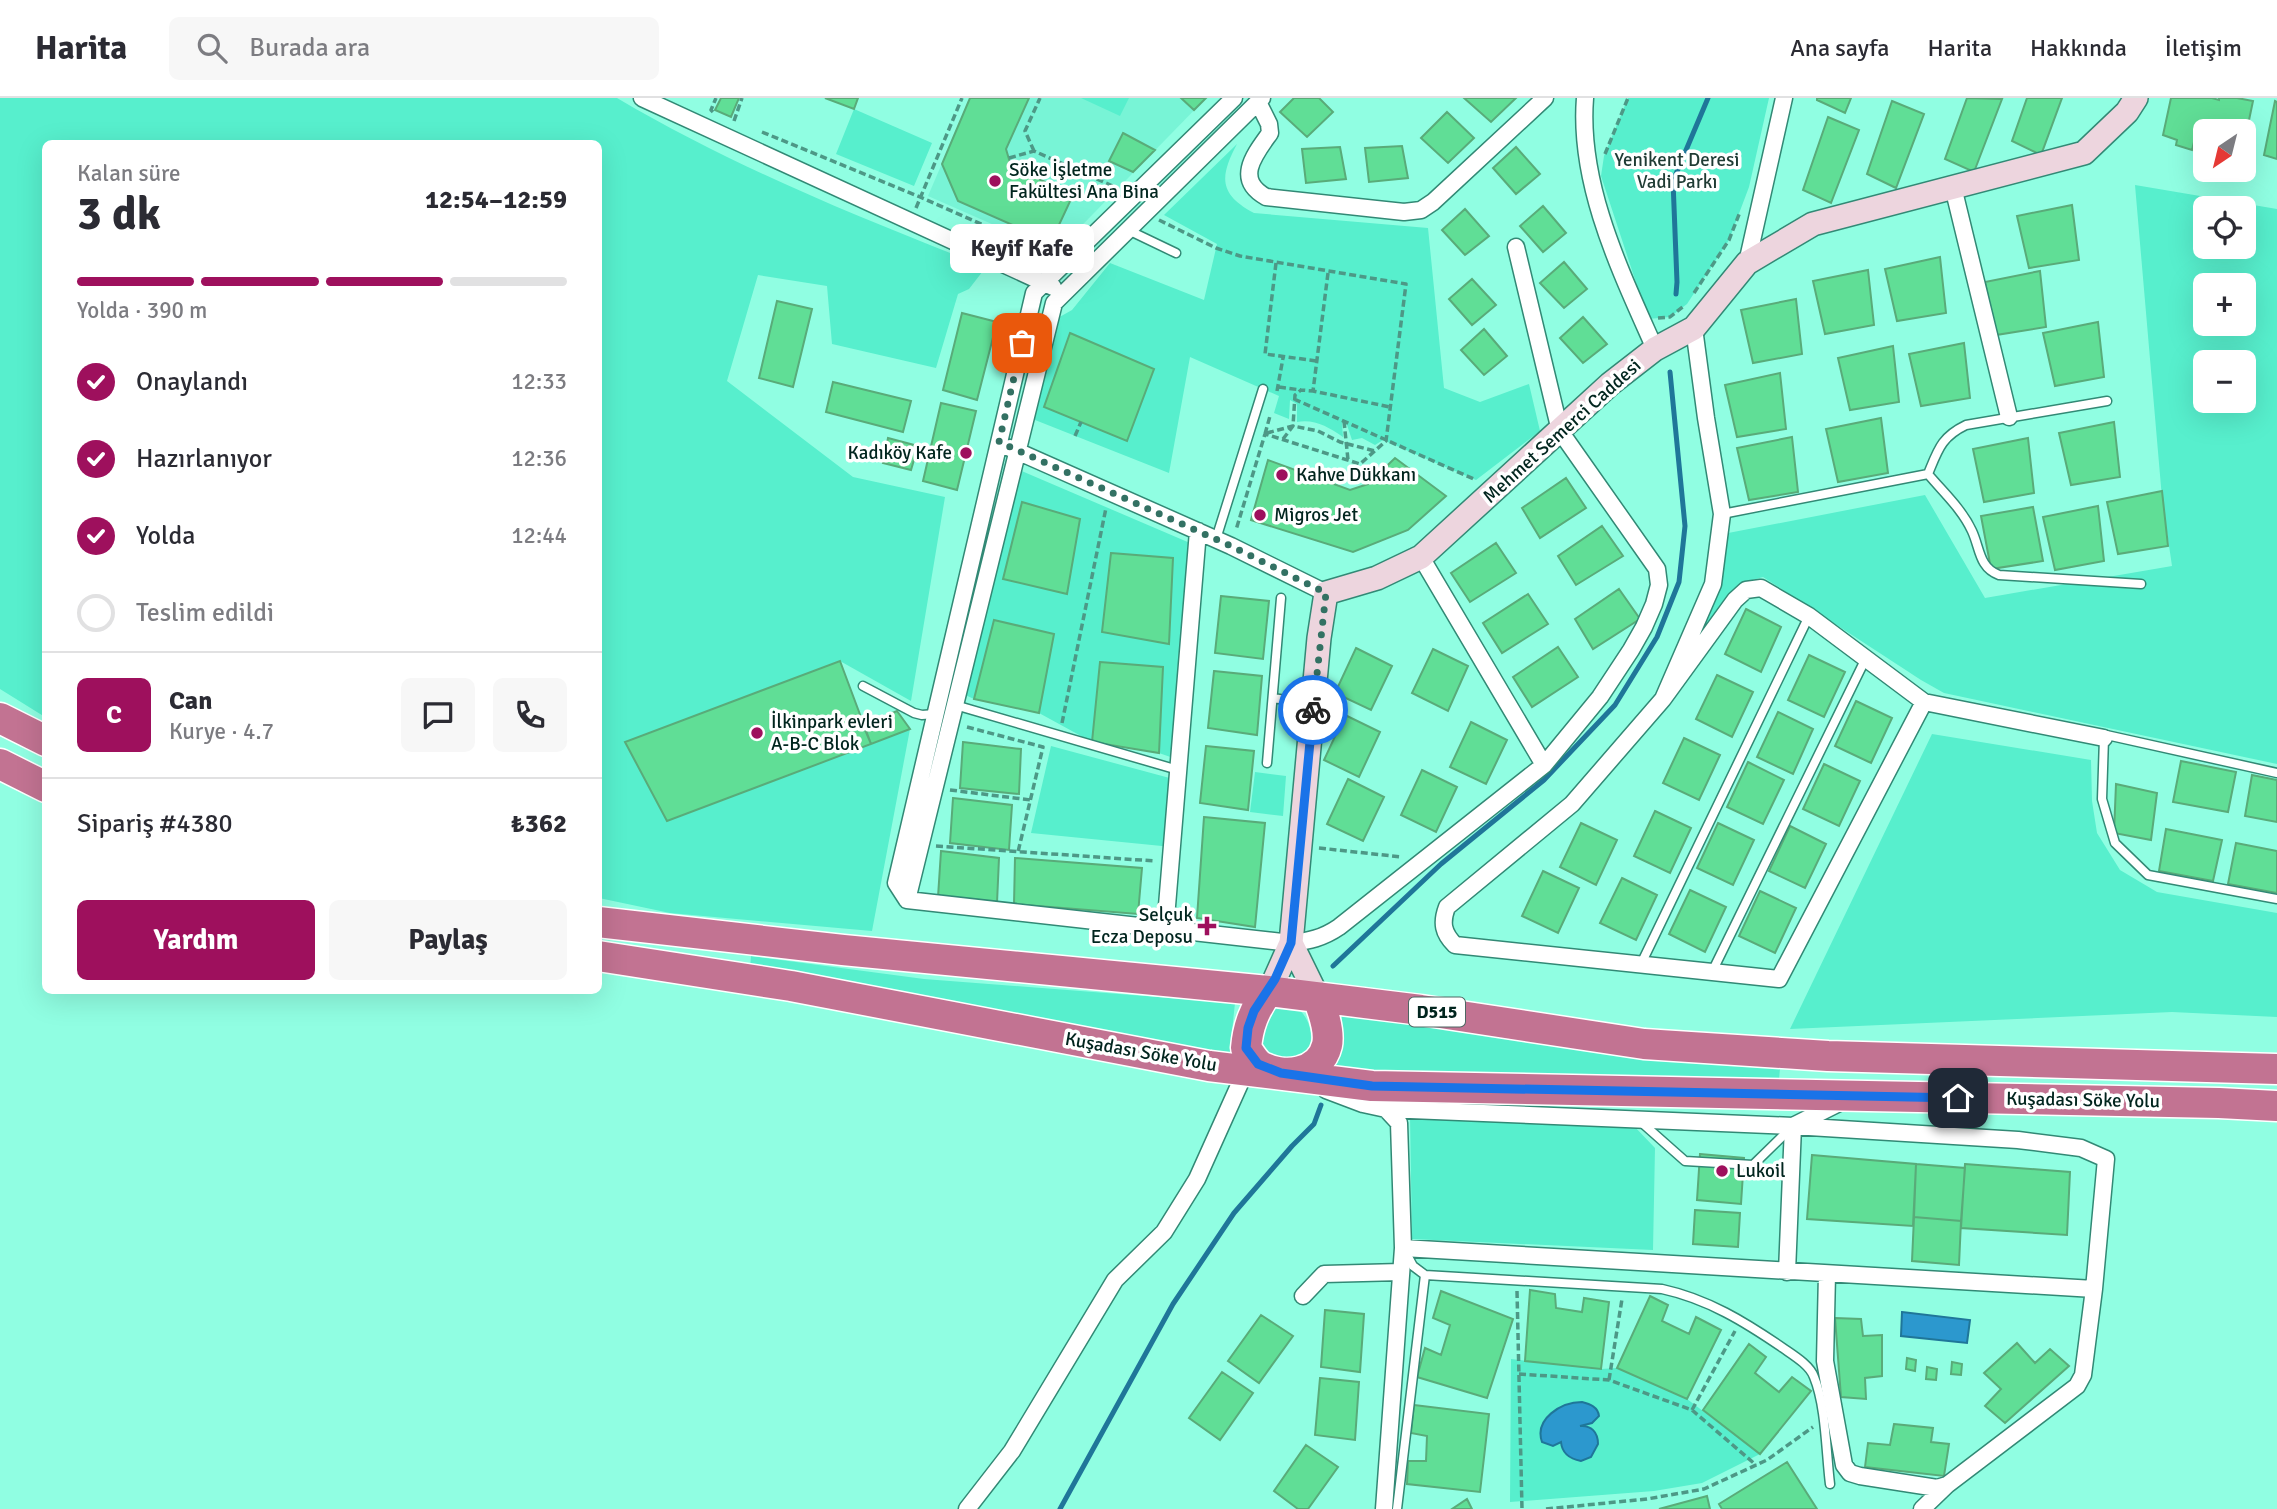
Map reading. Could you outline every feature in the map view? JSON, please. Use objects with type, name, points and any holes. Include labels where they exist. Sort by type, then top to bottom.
[{"type":"highway","points":[[0,718],[42,739]]},
{"type":"highway","points":[[0,764],[42,785]]},
{"type":"highway","name":"Kuşadası Söke Yolu","points":[[602,922],[843,950],[1268,991],[1421,1010],[1643,1044],[1828,1056],[2277,1069]]},
{"type":"highway","name":"Kuşadası Söke Yolu","points":[[602,957],[791,986],[1209,1066],[1246,1059],[1281,1073],[1372,1086],[2277,1106]]},
{"type":"highway","points":[[1246,1059],[1248,1028],[1254,1011],[1268,991]]},
{"type":"highway","points":[[1281,1073],[1304,1071],[1319,1060],[1327,1045],[1325,1021],[1318,998]]},
{"type":"street","points":[[642,98],[1065,292]]},
{"type":"street","points":[[907,901],[896,884],[1034,293],[1234,98]]},
{"type":"street","points":[[907,901],[1054,303],[1260,100],[1270,133],[1254,156],[1249,170],[1252,184],[1261,194],[1266,197],[1404,212],[1421,210],[1433,202],[1545,98]]},
{"type":"street","points":[[1585,98],[1587,165],[1593,188],[1623,277],[1656,349]]},
{"type":"street","points":[[1747,264],[1784,98]]},
{"type":"street","name":"Mehmet Semerci Caddesi","points":[[1326,593],[1377,578],[1422,557],[1611,384],[1656,349],[1694,328],[1747,264],[1813,224],[2084,153],[2127,112],[2136,98]]},
{"type":"street","points":[[1953,187],[2009,417]]},
{"type":"street","points":[[907,901],[1291,943],[1314,940],[1339,927],[1544,765],[1585,717],[1618,671],[1644,627],[1659,585],[1657,569],[1560,431],[1516,247]]},
{"type":"street","points":[[1663,699],[1713,584],[1722,514],[1694,328]]},
{"type":"street","points":[[999,442],[1224,542],[1326,593],[1291,943],[1268,991]]},
{"type":"street","points":[[1166,930],[1198,531]]},
{"type":"street","points":[[1422,557],[1544,765]]},
{"type":"street","points":[[1924,702],[1779,979],[1455,945],[1446,935],[1442,919],[1447,907],[1572,804],[1663,699],[1735,600],[1746,590],[1761,588],[1809,616],[1924,702],[2103,736]]},
{"type":"street","points":[[1291,943],[1318,998]]},
{"type":"street","points":[[967,1509],[1012,1451],[1115,1280],[1164,1232],[1197,1179],[1246,1059]]},
{"type":"street","points":[[1281,1073],[1386,1110],[1793,1126],[2018,1140],[2081,1148],[2106,1159],[2094,1289],[2082,1374],[2077,1386],[1947,1486],[1922,1509]]},
{"type":"street","points":[[1592,1089],[1639,1120]]},
{"type":"street","points":[[1793,1126],[1853,1096]]},
{"type":"street","points":[[1384,1509],[1403,1248],[1399,1123],[1386,1110]]},
{"type":"street","points":[[1787,1272],[1793,1126]]},
{"type":"street","points":[[1403,1248],[2094,1289]]},
{"type":"street","points":[[1303,1296],[1324,1274],[1401,1272]]},
{"type":"street","points":[[1827,1274],[1825,1361],[1844,1465],[1850,1473],[1860,1476],[1937,1488],[1947,1486]]},
{"type":"lane","points":[[1128,230],[1176,253]]},
{"type":"lane","points":[[1224,542],[1263,389]]},
{"type":"lane","points":[[1928,474],[1940,444],[1956,429],[1976,422],[2107,401]]},
{"type":"lane","points":[[1722,514],[1928,474]]},
{"type":"lane","points":[[1928,474],[1970,526],[1980,557],[1991,572],[1999,575],[2141,584]]},
{"type":"lane","points":[[1267,762],[1281,598]]},
{"type":"lane","points":[[1641,964],[1809,616]]},
{"type":"lane","points":[[1712,972],[1866,658]]},
{"type":"lane","points":[[863,687],[914,713],[935,714]]},
{"type":"lane","points":[[1273,698],[1313,704]]},
{"type":"lane","points":[[955,705],[1178,770]]},
{"type":"lane","points":[[2277,773],[2103,736],[2102,799],[2115,843],[2148,875],[2277,899]]},
{"type":"lane","points":[[1639,1120],[1685,1161],[1753,1166],[1793,1126]]},
{"type":"lane","points":[[1403,1248],[1413,1266],[1424,1275],[1662,1289],[1681,1293],[1723,1310],[1792,1354],[1813,1373],[1820,1394],[1830,1483]]},
{"type":"lane","points":[[1397,1509],[1424,1275]]},
{"type":"path","points":[[714,113],[711,110],[716,98]]},
{"type":"path","points":[[724,117],[734,121],[742,98]]},
{"type":"path","points":[[910,223],[962,98]]},
{"type":"path","points":[[1034,151],[1025,131],[1040,98]]},
{"type":"path","points":[[1604,156],[1628,98]]},
{"type":"path","points":[[758,131],[1060,258]]},
{"type":"path","points":[[1009,158],[1034,151],[1118,188],[1131,198]]},
{"type":"path","points":[[1694,293],[1729,240],[1741,208]]},
{"type":"path","points":[[1147,211],[1158,220],[1216,248],[1240,256],[1328,273],[1406,284],[1385,441],[1360,464],[1265,434]]},
{"type":"path","points":[[1276,263],[1265,354],[1317,361]]},
{"type":"path","points":[[1313,391],[1328,273]]},
{"type":"path","points":[[1648,319],[1670,317],[1687,304]]},
{"type":"path","points":[[1278,387],[1313,391],[1390,407]]},
{"type":"path","points":[[1283,439],[1293,426],[1294,399],[1301,390]]},
{"type":"path","points":[[1294,399],[1476,480]]},
{"type":"path","points":[[1344,421],[1348,460]]},
{"type":"path","points":[[1075,436],[1081,422]]},
{"type":"path","points":[[1265,434],[1293,426],[1318,431],[1345,443],[1375,451]]},
{"type":"path","points":[[1224,542],[1265,434]]},
{"type":"path","points":[[1060,736],[1109,492]]},
{"type":"path","points":[[956,724],[1044,747],[1018,852]]},
{"type":"path","points":[[940,789],[1031,800]]},
{"type":"path","points":[[926,846],[1171,862]]},
{"type":"path","points":[[1300,846],[1381,855]]},
{"type":"path","points":[[1517,1281],[1522,1509]]},
{"type":"path","points":[[1609,1380],[1624,1287]]},
{"type":"path","points":[[1692,1410],[1741,1320]]},
{"type":"path","points":[[1519,1374],[1609,1380],[1692,1410],[1756,1465]]},
{"type":"path","points":[[1546,1509],[1647,1499],[1704,1489],[1767,1460],[1822,1420]]},
{"type":"shaded area","points":[[970,98],[1206,98],[1056,252],[928,196]]},
{"type":"green space","points":[[0,98],[617,98],[752,169],[892,230],[986,267],[969,289],[958,294],[936,368],[832,344],[827,286],[758,275],[727,381],[853,477],[945,497],[911,701],[840,661],[625,742],[667,821],[910,729],[872,931],[670,913],[602,899],[602,140],[42,140],[42,715],[0,689]]},
{"type":"green space","points":[[1081,98],[1129,98],[1120,116]]},
{"type":"green space","name":"Yenikent Deresi Vadi Parkı","points":[[1628,98],[1769,98],[1749,187],[1729,240],[1687,304],[1670,317],[1648,319],[1601,176],[1604,156]]},
{"type":"green space","points":[[854,109],[932,143],[914,186],[836,154]]},
{"type":"green space","points":[[1237,144],[1227,166],[1226,183],[1234,199],[1254,213],[1428,228],[1444,388],[1480,402],[1529,384],[1540,431],[1476,480],[1383,440],[1375,445],[1362,438],[1352,440],[1347,425],[1342,423],[1343,437],[1316,423],[1297,422],[1297,404],[1290,400],[1289,419],[1274,413],[1279,396],[1190,357],[1169,473],[1030,418],[1056,319],[1072,310],[1110,263],[1204,300],[1217,244],[1164,215]],"holes":[[[1070,334],[1127,440],[1044,407]]]},
{"type":"green space","points":[[2135,185],[2200,196],[2193,196],[2193,259],[2256,259],[2256,205],[2277,209],[2277,764],[1944,693],[1763,577],[1742,583],[1695,639],[1723,534],[1925,495],[1985,598],[2172,566],[2162,498]]},
{"type":"green space","points":[[1017,469],[1197,546],[1179,760],[1159,753],[1163,667],[1101,662],[1092,742],[1039,713],[1054,634],[994,620],[974,699],[963,694]],"holes":[[[1080,519],[1066,594],[1003,579]],[[1111,553],[1173,558],[1168,644],[1102,632]]]},
{"type":"green space","points":[[1932,734],[2091,760],[2092,801],[2097,833],[2120,870],[2157,892],[2277,913],[2277,1017],[2172,1012],[1790,1029]]},
{"type":"green space","points":[[1051,746],[1177,780],[1172,847],[1031,833]]},
{"type":"green space","points":[[1255,772],[1286,776],[1283,816],[1250,812]]},
{"type":"green space","points":[[751,956],[924,979],[1235,1003],[1229,1060],[921,995],[750,969]]},
{"type":"green space","points":[[1282,1007],[1300,1010],[1308,1022],[1311,1037],[1308,1051],[1300,1058],[1288,1062],[1261,1050],[1258,1030],[1272,1009]]},
{"type":"green space","points":[[1342,1014],[1651,1059],[1780,1068],[1779,1080],[1375,1075],[1335,1069]]},
{"type":"green space","points":[[1410,1116],[1633,1125],[1655,1148],[1653,1250],[1412,1239]]},
{"type":"green space","points":[[1511,1359],[1601,1369],[1617,1368],[1687,1399],[1760,1454],[1702,1483],[1654,1491],[1510,1502]]},
{"type":"water","points":[[1902,1312],[1970,1320],[1967,1343],[1901,1336]]},
{"type":"water","points":[[1582,1402],[1595,1408],[1599,1416],[1592,1423],[1580,1426],[1593,1430],[1598,1444],[1591,1457],[1581,1461],[1567,1455],[1561,1442],[1553,1446],[1542,1442],[1541,1434],[1542,1426],[1551,1413],[1566,1405]]},
{"type":"building","points":[[721,98],[739,98],[731,117],[715,110]]},
{"type":"building","points":[[825,98],[858,98],[854,109]]},
{"type":"building","name":"Söke İşletme Fakültesi Ana Bina","points":[[970,98],[1029,98],[1006,149],[1011,166],[1073,195],[1051,242],[958,201],[942,164]]},
{"type":"building","points":[[1181,98],[1206,98],[1194,110]]},
{"type":"building","points":[[1294,98],[1319,98],[1333,112],[1307,137],[1280,112]]},
{"type":"building","points":[[1464,98],[1516,98],[1491,122]]},
{"type":"building","points":[[1817,98],[1851,98],[1845,113]]},
{"type":"building","points":[[1967,98],[2002,99],[1974,172],[1945,159]]},
{"type":"building","points":[[2027,98],[2062,98],[2041,155],[2012,141]]},
{"type":"building","points":[[2171,98],[2237,98],[2253,101],[2249,119],[2193,119],[2192,150],[2176,145],[2177,140],[2163,135]]},
{"type":"building","points":[[1892,101],[1924,114],[1896,188],[1867,174]]},
{"type":"building","points":[[2275,101],[2277,102],[2277,159],[2264,155]]},
{"type":"building","points":[[1447,112],[1474,138],[1448,163],[1421,138]]},
{"type":"building","points":[[1828,117],[1859,130],[1831,203],[1803,190]]},
{"type":"building","points":[[1123,133],[1155,150],[1133,172],[1109,161]]},
{"type":"building","points":[[1402,146],[1408,178],[1369,182],[1365,148]]},
{"type":"building","points":[[1340,147],[1346,179],[1306,183],[1302,149]]},
{"type":"building","points":[[1516,147],[1540,174],[1516,194],[1493,168]]},
{"type":"building","points":[[2072,205],[2079,260],[2029,268],[2017,216]]},
{"type":"building","points":[[1543,206],[1566,233],[1543,252],[1520,226]]},
{"type":"building","points":[[1465,209],[1489,236],[1465,255],[1442,230]]},
{"type":"building","points":[[1940,257],[1946,313],[1897,321],[1885,269]]},
{"type":"building","points":[[1564,262],[1587,289],[1564,308],[1540,283]]},
{"type":"building","points":[[1868,270],[1874,325],[1825,334],[1813,281]]},
{"type":"building","points":[[2040,271],[2046,327],[1996,335],[1985,282]]},
{"type":"building","points":[[1472,279],[1496,305],[1472,325],[1449,299]]},
{"type":"building","points":[[1796,299],[1802,354],[1753,363],[1741,310]]},
{"type":"building","points":[[777,301],[812,309],[793,387],[759,378]]},
{"type":"building","points":[[962,313],[997,322],[977,400],[943,390]]},
{"type":"building","points":[[1583,317],[1607,344],[1583,363],[1560,338]]},
{"type":"building","points":[[2098,322],[2104,377],[2055,386],[2043,333]]},
{"type":"building","points":[[1484,329],[1507,356],[1484,375],[1461,350]]},
{"type":"building","points":[[1070,333],[1154,369],[1127,441],[1044,407]]},
{"type":"building","points":[[1964,343],[1970,398],[1921,406],[1909,354]]},
{"type":"building","points":[[1893,346],[1899,402],[1850,410],[1838,358]]},
{"type":"building","points":[[1780,373],[1786,429],[1737,437],[1725,385]]},
{"type":"building","points":[[833,382],[911,401],[903,432],[826,412]]},
{"type":"building","points":[[941,403],[976,411],[957,490],[923,481]]},
{"type":"building","points":[[1881,418],[1888,473],[1838,482],[1826,429]]},
{"type":"building","points":[[2114,422],[2120,477],[2071,485],[2059,433]]},
{"type":"building","points":[[1792,437],[1798,492],[1749,500],[1737,448]]},
{"type":"building","points":[[888,438],[918,446],[911,470],[883,463]]},
{"type":"building","points":[[2028,438],[2034,493],[1984,502],[1973,449]]},
{"type":"building","points":[[1395,458],[1446,496],[1408,530],[1353,552],[1251,520],[1268,460],[1350,490],[1368,484]]},
{"type":"building","points":[[1566,478],[1586,508],[1540,538],[1522,508]]},
{"type":"building","points":[[2162,491],[2168,546],[2118,554],[2107,502]]},
{"type":"building","points":[[1022,502],[1080,519],[1067,594],[1003,579]]},
{"type":"building","points":[[2098,506],[2104,561],[2055,570],[2043,517]]},
{"type":"building","points":[[2033,507],[2043,561],[1991,569],[1981,516]]},
{"type":"building","points":[[1602,526],[1623,556],[1576,585],[1558,556]]},
{"type":"building","points":[[1496,543],[1516,573],[1470,602],[1451,573]]},
{"type":"building","points":[[1111,553],[1173,558],[1169,644],[1102,632]]},
{"type":"building","points":[[1619,589],[1640,619],[1593,649],[1575,619]]},
{"type":"building","points":[[1528,594],[1548,624],[1502,653],[1483,623]]},
{"type":"building","points":[[1221,596],[1269,601],[1263,659],[1215,653]]},
{"type":"building","points":[[1746,609],[1781,627],[1761,672],[1725,654]]},
{"type":"building","points":[[994,620],[1054,634],[1039,713],[974,699]]},
{"type":"building","points":[[1558,647],[1578,677],[1532,707],[1513,677]]},
{"type":"building","points":[[1356,648],[1392,666],[1371,710],[1335,693]]},
{"type":"building","points":[[1433,649],[1468,666],[1448,711],[1412,693]]},
{"type":"building","points":[[1809,655],[1845,672],[1824,717],[1788,700]]},
{"type":"building","name":"İlkinpark evleri A-B-C Blok","points":[[840,661],[871,744],[667,821],[625,742]]},
{"type":"building","points":[[1100,662],[1163,667],[1159,753],[1092,742]]},
{"type":"building","points":[[1214,671],[1262,676],[1257,735],[1208,728]]},
{"type":"building","points":[[1717,675],[1753,692],[1732,737],[1696,719]]},
{"type":"building","points":[[1856,701],[1892,718],[1871,763],[1835,746]]},
{"type":"building","points":[[897,711],[910,729],[871,744],[863,725]]},
{"type":"building","points":[[1778,712],[1813,729],[1793,774],[1757,757]]},
{"type":"building","points":[[1345,715],[1380,732],[1359,777],[1324,760]]},
{"type":"building","points":[[1471,722],[1507,740],[1486,784],[1450,767]]},
{"type":"building","points":[[1684,738],[1720,755],[1699,800],[1663,783]]},
{"type":"building","points":[[963,742],[1021,749],[1019,794],[960,788]]},
{"type":"building","points":[[1206,746],[1254,751],[1248,810],[1200,803]]},
{"type":"building","points":[[2181,761],[2236,772],[2228,812],[2173,802]]},
{"type":"building","points":[[1748,762],[1784,780],[1763,824],[1727,807]]},
{"type":"building","points":[[1824,764],[1860,781],[1839,826],[1803,809]]},
{"type":"building","points":[[1422,770],[1457,787],[1436,832],[1401,815]]},
{"type":"building","points":[[2252,775],[2277,780],[2277,822],[2245,816]]},
{"type":"building","points":[[1348,779],[1384,797],[1363,841],[1327,824]]},
{"type":"building","points":[[2116,784],[2157,793],[2151,840],[2114,833]]},
{"type":"building","points":[[953,798],[1012,805],[1009,850],[950,843]]},
{"type":"building","points":[[1655,811],[1691,828],[1670,873],[1634,856]]},
{"type":"building","points":[[1204,817],[1265,823],[1255,927],[1197,918]]},
{"type":"building","points":[[1581,823],[1617,840],[1596,885],[1560,867]]},
{"type":"building","points":[[1718,823],[1754,840],[1733,885],[1697,868]]},
{"type":"building","points":[[1790,826],[1826,844],[1805,888],[1769,871]]},
{"type":"building","points":[[2166,829],[2222,840],[2213,881],[2159,871]]},
{"type":"building","points":[[2236,843],[2277,851],[2277,893],[2228,884]]},
{"type":"building","points":[[941,851],[999,858],[997,903],[938,897]]},
{"type":"building","points":[[1015,858],[1142,868],[1138,914],[1014,904]]},
{"type":"building","points":[[1543,871],[1579,888],[1558,933],[1522,916]]},
{"type":"building","points":[[1622,878],[1657,895],[1636,940],[1600,923]]},
{"type":"building","points":[[1690,890],[1726,907],[1705,952],[1669,934]]},
{"type":"building","points":[[1760,891],[1796,908],[1775,953],[1739,936]]},
{"type":"building","points":[[1700,1154],[1744,1158],[1741,1204],[1697,1200]]},
{"type":"building","points":[[1812,1155],[1916,1164],[1913,1226],[1807,1219]]},
{"type":"building","points":[[1916,1164],[1965,1168],[1961,1221],[1914,1217]]},
{"type":"building","points":[[1965,1164],[2070,1172],[2067,1235],[1961,1228]]},
{"type":"building","points":[[1695,1210],[1740,1213],[1738,1247],[1693,1244]]},
{"type":"building","points":[[1914,1217],[1961,1221],[1959,1265],[1912,1261]]},
{"type":"building","points":[[1530,1290],[1555,1294],[1556,1308],[1582,1312],[1584,1298],[1609,1302],[1601,1369],[1525,1361]]},
{"type":"building","points":[[1441,1291],[1513,1319],[1487,1398],[1417,1377],[1425,1348],[1441,1355],[1450,1325],[1433,1318]]},
{"type":"building","points":[[1650,1296],[1668,1305],[1662,1321],[1689,1334],[1696,1317],[1721,1330],[1687,1399],[1617,1368]]},
{"type":"building","points":[[1325,1310],[1364,1314],[1360,1372],[1321,1367]]},
{"type":"building","points":[[1261,1315],[1293,1336],[1259,1383],[1228,1361]]},
{"type":"building","points":[[1835,1318],[1861,1319],[1863,1336],[1882,1335],[1882,1376],[1865,1378],[1866,1399],[1841,1397]]},
{"type":"building","points":[[2017,1343],[2035,1363],[2050,1349],[2069,1366],[2005,1423],[1985,1406],[2001,1389],[1984,1373]]},
{"type":"building","points":[[1749,1344],[1766,1357],[1755,1373],[1779,1392],[1792,1377],[1811,1391],[1760,1454],[1703,1410]]},
{"type":"building","points":[[1907,1358],[1916,1360],[1915,1371],[1906,1369]]},
{"type":"building","points":[[1952,1362],[1962,1364],[1961,1375],[1951,1374]]},
{"type":"building","points":[[1927,1367],[1937,1369],[1936,1380],[1926,1379]]},
{"type":"building","points":[[1222,1372],[1253,1393],[1220,1440],[1189,1418]]},
{"type":"building","points":[[1320,1378],[1359,1382],[1355,1440],[1315,1435]]},
{"type":"building","points":[[1414,1405],[1489,1414],[1480,1492],[1407,1484],[1408,1461],[1426,1461],[1427,1436],[1411,1433]]},
{"type":"building","points":[[1894,1424],[1933,1428],[1931,1442],[1949,1444],[1944,1476],[1865,1467],[1868,1443],[1890,1445]]},
{"type":"building","points":[[1306,1445],[1338,1467],[1308,1509],[1298,1509],[1274,1491]]},
{"type":"building","points":[[1787,1462],[1817,1509],[1722,1509],[1719,1504]]},
{"type":"building","points":[[1707,1496],[1710,1509],[1659,1509]]},
{"type":"building","points":[[1467,1499],[1472,1509],[1452,1509]]},
{"type":"waterway","points":[[1676,294],[1673,181],[1708,98]]},
{"type":"waterway","points":[[1333,966],[1441,864],[1544,780],[1615,705],[1657,637],[1679,582],[1685,526],[1670,372]]},
{"type":"waterway","points":[[1060,1509],[1173,1304],[1234,1213],[1314,1124],[1321,1105]]},
{"type":"way so far","points":[[1022,343],[999,442],[1231,546],[1326,593],[1313,710]]},
{"type":"place","name":"Söke İşletme Fakültesi Ana Bina","points":[[995,181]]},
{"type":"place","name":"Keyif Kafe","points":[[1022,343]]},
{"type":"place","name":"Kadıköy Kafe","points":[[966,453]]},
{"type":"place","name":"Kahve Dükkanı","points":[[1282,475]]},
{"type":"place","name":"Migros Jet","points":[[1260,515]]},
{"type":"place","name":"İlkinpark evleri A-B-C Blok","points":[[757,733]]},
{"type":"place","name":"Selçuk Ecza Deposu","points":[[1207,926]]},
{"type":"place","name":"Lukoil","points":[[1722,1171]]},
{"type":"route","points":[[1313,710],[1291,943],[1275,979],[1254,1011],[1248,1028],[1246,1048],[1258,1064],[1281,1073],[1372,1086],[1958,1098]]}]
